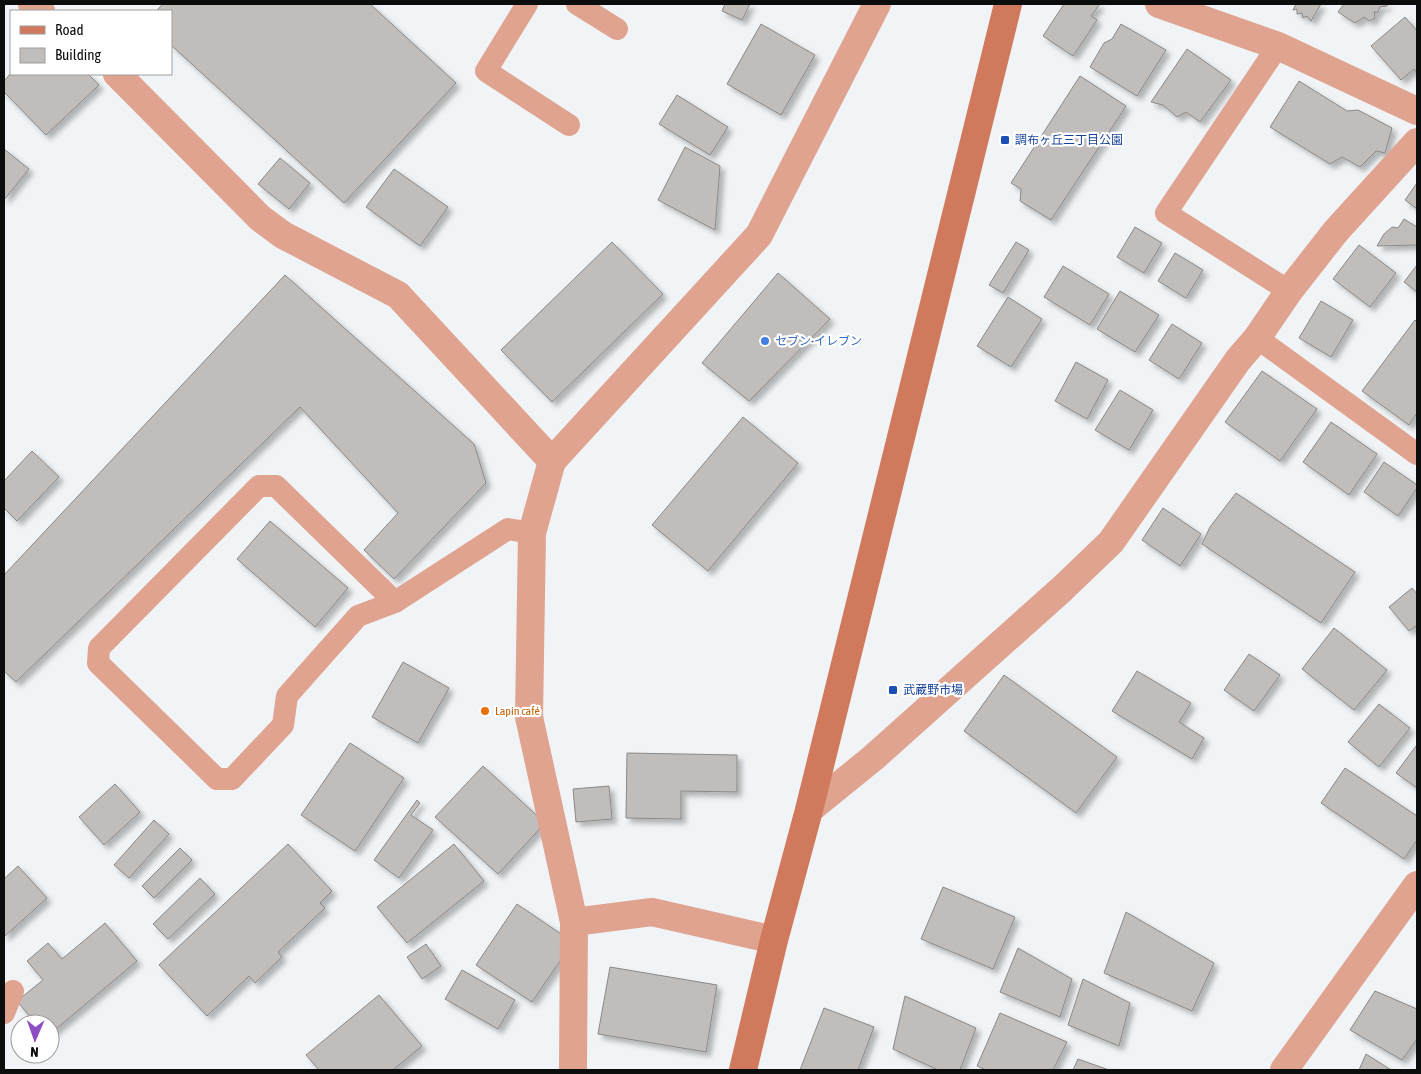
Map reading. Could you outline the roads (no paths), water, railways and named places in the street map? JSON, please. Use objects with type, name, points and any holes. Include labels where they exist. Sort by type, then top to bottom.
[{"type":"street","points":[[573,1070],[574,922],[529,717],[532,533],[552,461],[759,236],[876,4]]},
{"type":"street","points":[[742,1070],[809,810],[1008,4]]},
{"type":"street","points":[[1159,4],[1278,46],[1417,111]]},
{"type":"street","points":[[118,75],[260,218],[283,235],[398,294],[552,461]]},
{"type":"street","points":[[809,810],[873,758],[1062,589],[1111,542],[1238,360],[1257,338],[1289,291],[1336,231],[1417,142]]},
{"type":"street","points":[[1284,1070],[1417,885]]},
{"type":"street","points":[[574,922],[652,912],[774,940]]},
{"type":"lane","points":[[527,4],[486,71],[569,125]]},
{"type":"lane","points":[[577,4],[617,29]]},
{"type":"lane","points":[[1278,46],[1166,213],[1289,291]]},
{"type":"lane","points":[[1257,338],[1417,454]]},
{"type":"lane","points":[[395,602],[276,486],[258,486],[99,648],[98,664],[217,779],[232,779],[284,725],[287,696],[358,616],[395,602],[508,529],[532,533]]},
{"type":"lane","points":[[4,1013],[13,991]]},
{"type":"place","name":"調布ヶ丘三丁目公園","points":[[1005,140]]},
{"type":"place","name":"セブン-イレブン","points":[[765,341]]},
{"type":"place","name":"武蔵野市場","points":[[893,690]]},
{"type":"place","name":"Lapin café","points":[[485,711]]}]
